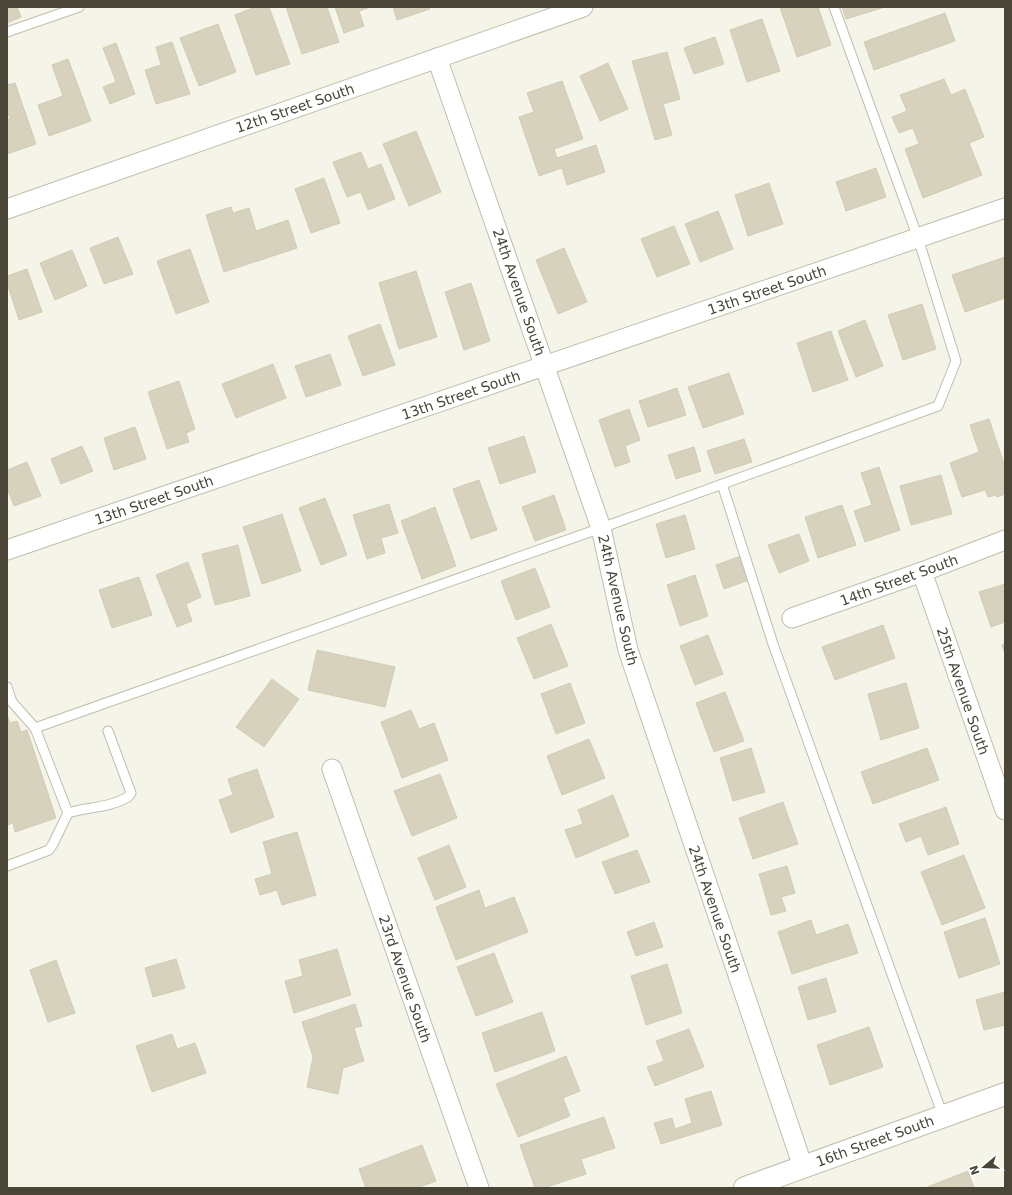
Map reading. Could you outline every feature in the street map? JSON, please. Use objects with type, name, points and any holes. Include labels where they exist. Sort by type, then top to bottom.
[{"type":"street","name":"12th Street South","points":[[7,209],[583,7]]},
{"type":"street","name":"24th Avenue South","points":[[437,58],[602,528],[628,650],[803,1167]]},
{"type":"street","name":"13th Street South","points":[[7,550],[1005,208]]},
{"type":"street","name":"14th Street South","points":[[792,618],[922,572],[1005,540]]},
{"type":"street","name":"25th Avenue South","points":[[922,572],[1005,810]]},
{"type":"street","name":"23rd Avenue South","points":[[332,769],[479,1188]]},
{"type":"street","name":"16th Street South","points":[[745,1188],[1005,1094]]},
{"type":"lane","points":[[7,32],[79,7]]},
{"type":"lane","points":[[35,728],[602,528],[938,406],[956,361],[918,238],[834,7]]},
{"type":"lane","points":[[722,484],[773,644],[943,1116]]},
{"type":"lane","points":[[7,687],[12,702],[35,728],[68,814],[49,850],[7,866]]},
{"type":"lane","points":[[68,814],[110,805],[123,800],[131,793],[108,731]]},
{"type":"building","points":[[7,7],[17,7],[21,17],[7,23]]},
{"type":"building","points":[[255,7],[269,7],[290,64],[256,75],[235,15]]},
{"type":"building","points":[[286,7],[327,7],[339,42],[302,54]]},
{"type":"building","points":[[335,7],[371,7],[359,11],[364,26],[344,33]]},
{"type":"building","points":[[393,7],[429,7],[430,9],[397,20]]},
{"type":"building","points":[[780,7],[818,7],[831,45],[797,57]]},
{"type":"building","points":[[842,7],[885,7],[846,19]]},
{"type":"building","points":[[945,13],[955,41],[874,70],[864,42]]},
{"type":"building","points":[[762,19],[780,71],[747,82],[730,30]]},
{"type":"building","points":[[218,24],[236,72],[199,86],[180,38]]},
{"type":"building","points":[[715,37],[724,64],[694,74],[684,48]]},
{"type":"building","points":[[172,42],[190,94],[156,104],[145,70],[161,65],[156,47]]},
{"type":"building","points":[[116,43],[135,94],[110,104],[103,87],[116,82],[103,48]]},
{"type":"building","points":[[667,52],[680,99],[663,104],[672,135],[655,140],[632,61]]},
{"type":"building","points":[[68,59],[91,121],[49,136],[38,105],[63,96],[52,65]]},
{"type":"building","points":[[608,63],[628,109],[600,121],[580,76]]},
{"type":"building","points":[[944,79],[951,95],[965,89],[984,137],[969,143],[982,175],[923,198],[905,149],[919,144],[913,128],[899,133],[892,117],[907,111],[900,95]]},
{"type":"building","points":[[562,81],[583,139],[554,149],[557,158],[596,145],[605,172],[567,185],[562,168],[539,176],[519,117],[534,112],[527,93]]},
{"type":"building","points":[[15,83],[36,144],[7,154],[7,119],[10,119],[7,110],[7,85]]},
{"type":"building","points":[[416,131],[441,192],[409,206],[383,144]]},
{"type":"building","points":[[361,152],[368,169],[381,164],[395,199],[368,210],[361,192],[347,197],[333,162]]},
{"type":"building","points":[[876,168],[886,197],[846,211],[836,182]]},
{"type":"building","points":[[324,178],[340,223],[311,233],[295,189]]},
{"type":"building","points":[[769,183],[783,224],[748,236],[735,195]]},
{"type":"building","points":[[231,207],[233,213],[249,208],[256,231],[288,220],[297,248],[224,272],[206,215]]},
{"type":"building","points":[[718,211],[733,249],[700,262],[685,224]]},
{"type":"building","points":[[674,226],[690,264],[657,277],[641,239]]},
{"type":"building","points":[[118,237],[133,274],[104,284],[90,248]]},
{"type":"building","points":[[564,248],[587,302],[558,314],[536,260]]},
{"type":"building","points":[[190,249],[209,302],[176,314],[157,261]]},
{"type":"building","points":[[72,250],[87,286],[55,300],[40,263]]},
{"type":"building","points":[[1005,257],[1005,298],[965,312],[952,275]]},
{"type":"building","points":[[27,269],[42,312],[19,320],[7,283],[7,276]]},
{"type":"building","points":[[416,271],[437,337],[399,349],[379,283]]},
{"type":"building","points":[[471,283],[490,341],[464,350],[445,292]]},
{"type":"building","points":[[922,304],[936,349],[903,360],[888,315]]},
{"type":"building","points":[[865,320],[883,366],[856,377],[838,331]]},
{"type":"building","points":[[380,324],[395,365],[363,376],[348,336]]},
{"type":"building","points":[[831,331],[848,380],[813,392],[797,343]]},
{"type":"building","points":[[330,354],[341,385],[306,397],[295,366]]},
{"type":"building","points":[[273,364],[286,398],[236,418],[222,384]]},
{"type":"building","points":[[729,373],[744,414],[703,428],[688,387]]},
{"type":"building","points":[[179,381],[195,429],[186,433],[189,442],[167,449],[148,392]]},
{"type":"building","points":[[677,388],[686,415],[648,427],[639,401]]},
{"type":"building","points":[[629,409],[640,440],[625,446],[630,462],[615,467],[599,420]]},
{"type":"building","points":[[989,419],[1005,467],[1005,494],[997,497],[996,495],[988,497],[985,490],[962,497],[950,463],[979,452],[970,425]]},
{"type":"building","points":[[135,427],[146,459],[114,470],[104,438]]},
{"type":"building","points":[[524,436],[536,472],[500,484],[488,448]]},
{"type":"building","points":[[744,439],[752,462],[715,474],[707,451]]},
{"type":"building","points":[[82,446],[93,471],[61,484],[51,459]]},
{"type":"building","points":[[694,447],[701,471],[676,479],[668,455]]},
{"type":"building","points":[[27,462],[41,496],[14,506],[7,488],[7,470]]},
{"type":"building","points":[[879,467],[900,530],[865,542],[854,511],[872,505],[861,473]]},
{"type":"building","points":[[941,475],[952,514],[911,525],[900,486]]},
{"type":"building","points":[[479,480],[497,530],[471,539],[453,489]]},
{"type":"building","points":[[554,495],[566,530],[535,541],[522,507]]},
{"type":"building","points":[[325,498],[347,555],[321,565],[299,508]]},
{"type":"building","points":[[389,504],[398,533],[381,538],[385,553],[367,559],[353,515]]},
{"type":"building","points":[[842,505],[856,545],[818,558],[805,517]]},
{"type":"building","points":[[435,507],[456,566],[422,579],[401,521]]},
{"type":"building","points":[[282,514],[301,571],[262,584],[243,527]]},
{"type":"building","points":[[685,515],[695,549],[666,558],[656,524]]},
{"type":"building","points":[[799,534],[809,561],[779,573],[768,545]]},
{"type":"building","points":[[238,545],[250,596],[215,605],[202,554]]},
{"type":"building","points":[[741,556],[749,580],[724,589],[716,565]]},
{"type":"building","points":[[188,562],[201,597],[186,604],[192,621],[177,627],[156,575]]},
{"type":"building","points":[[535,568],[550,607],[516,620],[501,581]]},
{"type":"building","points":[[695,575],[708,616],[680,626],[667,585]]},
{"type":"building","points":[[139,577],[152,615],[112,628],[99,590]]},
{"type":"building","points":[[1005,584],[1005,622],[991,627],[979,592]]},
{"type":"building","points":[[551,624],[568,666],[534,679],[517,638]]},
{"type":"building","points":[[883,625],[895,658],[835,680],[822,647]]},
{"type":"building","points":[[708,635],[723,674],[695,685],[680,646]]},
{"type":"building","points":[[1005,644],[1005,654],[1002,645]]},
{"type":"building","points":[[317,650],[395,667],[385,707],[308,690]]},
{"type":"building","points":[[272,679],[299,699],[264,747],[236,727]]},
{"type":"building","points":[[570,683],[585,723],[556,734],[541,694]]},
{"type":"building","points":[[906,683],[919,728],[881,740],[868,694]]},
{"type":"building","points":[[725,692],[744,741],[714,752],[696,703]]},
{"type":"building","points":[[411,710],[419,729],[434,723],[448,760],[402,778],[381,722]]},
{"type":"building","points":[[7,715],[10,723],[17,721],[21,732],[27,730],[56,818],[15,832],[13,823],[7,825]]},
{"type":"building","points":[[589,739],[605,778],[562,795],[547,756]]},
{"type":"building","points":[[751,748],[765,792],[733,801],[720,758]]},
{"type":"building","points":[[927,748],[939,780],[873,804],[861,772]]},
{"type":"building","points":[[257,769],[274,817],[231,833],[219,800],[233,795],[228,779]]},
{"type":"building","points":[[440,774],[457,818],[412,836],[394,791]]},
{"type":"building","points":[[613,795],[629,836],[576,858],[565,830],[583,824],[578,810]]},
{"type":"building","points":[[783,802],[798,844],[753,859],[739,818]]},
{"type":"building","points":[[946,807],[959,844],[928,855],[921,836],[906,842],[899,824]]},
{"type":"building","points":[[297,832],[316,895],[282,905],[277,890],[260,895],[255,879],[272,874],[263,842]]},
{"type":"building","points":[[449,845],[466,887],[435,900],[418,858]]},
{"type":"building","points":[[637,850],[650,882],[615,894],[602,862]]},
{"type":"building","points":[[964,855],[985,908],[942,925],[921,872]]},
{"type":"building","points":[[787,866],[795,893],[781,897],[786,911],[771,915],[759,874]]},
{"type":"building","points":[[479,890],[485,908],[514,897],[528,932],[456,960],[436,907]]},
{"type":"building","points":[[985,918],[1000,964],[959,978],[944,932]]},
{"type":"building","points":[[811,920],[816,935],[848,924],[858,953],[792,974],[778,932]]},
{"type":"building","points":[[654,922],[663,947],[636,956],[627,932]]},
{"type":"building","points":[[337,949],[351,995],[294,1013],[285,981],[303,976],[299,960]]},
{"type":"building","points":[[494,953],[513,1002],[476,1016],[457,967]]},
{"type":"building","points":[[176,959],[185,988],[153,997],[145,968]]},
{"type":"building","points":[[56,960],[75,1013],[48,1022],[30,970]]},
{"type":"building","points":[[667,964],[682,1013],[646,1025],[631,976]]},
{"type":"building","points":[[826,978],[836,1012],[808,1020],[798,987]]},
{"type":"building","points":[[1005,992],[1005,1025],[984,1030],[976,1000]]},
{"type":"building","points":[[355,1004],[362,1026],[354,1028],[364,1061],[343,1068],[338,1094],[307,1087],[313,1057],[302,1022]]},
{"type":"building","points":[[542,1012],[555,1051],[495,1072],[482,1033]]},
{"type":"building","points":[[869,1027],[883,1067],[830,1085],[817,1045]]},
{"type":"building","points":[[689,1029],[704,1067],[655,1086],[647,1067],[664,1061],[656,1041]]},
{"type":"building","points":[[172,1034],[177,1049],[195,1043],[206,1073],[152,1092],[136,1046]]},
{"type":"building","points":[[566,1056],[580,1091],[563,1098],[570,1116],[518,1137],[496,1084]]},
{"type":"building","points":[[711,1091],[722,1125],[661,1144],[654,1123],[672,1118],[675,1129],[692,1123],[685,1099]]},
{"type":"building","points":[[604,1117],[615,1148],[581,1159],[586,1174],[544,1188],[535,1188],[520,1145]]},
{"type":"building","points":[[422,1145],[436,1181],[417,1188],[366,1188],[359,1169]]},
{"type":"building","points":[[968,1171],[974,1188],[925,1188]]}]
